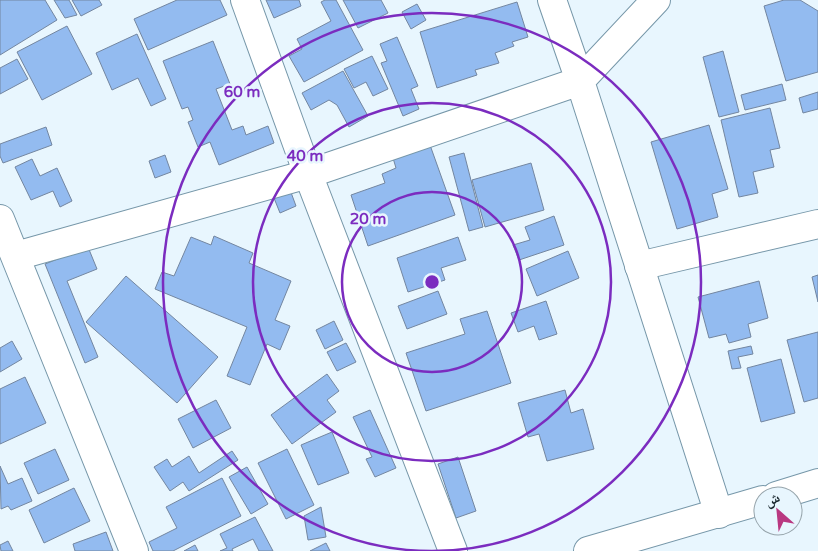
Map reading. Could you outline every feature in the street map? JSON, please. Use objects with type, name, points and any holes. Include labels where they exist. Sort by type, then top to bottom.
[{"type":"street","points":[[245,0],[308,174],[453,551]]},
{"type":"street","points":[[552,0],[580,81],[719,514]]},
{"type":"street","points":[[16,256],[308,174],[580,81],[656,0]]},
{"type":"street","points":[[0,219],[134,551]]},
{"type":"street","points":[[639,266],[818,224]]},
{"type":"street","points":[[803,488],[818,483]]},
{"type":"street","points":[[588,551],[753,503]]},
{"type":"building","points":[[0,0],[45,0],[57,20],[0,55]]},
{"type":"building","points":[[54,0],[69,0],[77,15],[65,18]]},
{"type":"building","points":[[72,0],[99,0],[102,5],[81,16]]},
{"type":"building","points":[[177,0],[220,0],[227,15],[148,50],[134,19]]},
{"type":"building","points":[[266,0],[299,0],[301,6],[274,18]]},
{"type":"building","points":[[336,0],[363,50],[304,82],[289,56],[302,49],[297,39],[331,21],[321,2]]},
{"type":"building","points":[[343,0],[381,0],[388,13],[358,28]]},
{"type":"building","points":[[784,0],[800,0],[818,11],[818,72],[786,81],[764,6]]},
{"type":"building","points":[[517,2],[528,37],[512,42],[514,46],[495,53],[499,63],[475,70],[477,75],[437,88],[420,32]]},
{"type":"building","points":[[417,4],[426,20],[411,29],[402,12]]},
{"type":"building","points":[[67,26],[92,74],[42,100],[17,52]]},
{"type":"building","points":[[137,34],[166,99],[151,106],[138,78],[112,90],[96,53]]},
{"type":"building","points":[[397,37],[418,86],[411,89],[419,109],[403,116],[381,63],[387,61],[380,44]]},
{"type":"building","points":[[213,41],[230,84],[216,89],[232,130],[243,126],[246,135],[268,126],[274,143],[219,165],[210,142],[198,147],[188,122],[193,120],[188,107],[182,109],[163,61]]},
{"type":"building","points":[[723,51],[739,112],[719,117],[703,57]]},
{"type":"building","points":[[372,56],[388,89],[373,96],[366,82],[354,88],[344,69]]},
{"type":"building","points":[[17,59],[28,79],[0,94],[0,68]]},
{"type":"building","points":[[343,71],[368,116],[349,127],[337,105],[329,100],[311,110],[302,93]]},
{"type":"building","points":[[782,84],[786,100],[745,110],[741,95]]},
{"type":"building","points":[[818,92],[818,109],[803,113],[799,98]]},
{"type":"building","points":[[770,108],[780,148],[770,150],[774,167],[753,172],[758,193],[739,197],[721,120]]},
{"type":"building","points":[[709,125],[728,189],[712,194],[718,217],[677,229],[651,142]]},
{"type":"building","points":[[46,127],[52,145],[3,163],[0,156],[0,144]]},
{"type":"building","points":[[430,145],[455,215],[368,246],[351,195],[385,183],[382,174],[396,168],[393,158]]},
{"type":"building","points":[[464,153],[483,227],[469,231],[449,157]]},
{"type":"building","points":[[165,155],[171,172],[155,178],[149,161]]},
{"type":"building","points":[[32,159],[40,176],[57,168],[72,201],[60,207],[53,191],[31,200],[15,167]]},
{"type":"building","points":[[531,163],[544,210],[485,227],[472,180]]},
{"type":"building","points":[[289,187],[296,206],[280,213],[272,193]]},
{"type":"building","points":[[554,216],[564,245],[519,260],[513,245],[530,240],[525,227]]},
{"type":"building","points":[[214,236],[253,253],[249,263],[291,281],[275,320],[290,326],[280,350],[267,344],[250,385],[227,376],[247,327],[155,289],[162,272],[174,276],[191,237],[211,245]]},
{"type":"building","points":[[458,237],[466,260],[441,268],[445,280],[408,292],[397,258]]},
{"type":"building","points":[[88,247],[97,269],[67,281],[98,357],[85,363],[45,264]]},
{"type":"building","points":[[568,251],[579,278],[537,296],[526,269]]},
{"type":"building","points":[[818,275],[818,302],[812,277]]},
{"type":"building","points":[[126,276],[218,357],[177,403],[86,322]]},
{"type":"building","points":[[759,281],[768,318],[748,324],[751,337],[729,343],[726,334],[709,338],[698,297]]},
{"type":"building","points":[[438,291],[447,314],[407,329],[398,306]]},
{"type":"building","points":[[546,301],[557,334],[539,340],[534,326],[518,332],[511,313]]},
{"type":"building","points":[[487,311],[511,383],[426,411],[406,353],[465,334],[460,319]]},
{"type":"building","points":[[334,321],[343,340],[325,349],[316,330]]},
{"type":"building","points":[[818,332],[818,398],[804,402],[787,340]]},
{"type":"building","points":[[12,341],[22,359],[0,372],[0,348]]},
{"type":"building","points":[[346,343],[356,362],[337,371],[327,352]]},
{"type":"building","points":[[751,346],[753,354],[738,357],[741,368],[732,369],[728,351]]},
{"type":"building","points":[[781,359],[795,413],[761,422],[747,368]]},
{"type":"building","points":[[327,374],[339,391],[327,400],[336,412],[292,444],[271,415]]},
{"type":"building","points":[[25,377],[46,423],[0,444],[0,389]]},
{"type":"building","points":[[565,390],[571,413],[583,409],[594,449],[547,461],[539,434],[528,437],[518,403]]},
{"type":"building","points":[[216,400],[231,428],[193,448],[178,419]]},
{"type":"building","points":[[370,410],[396,468],[375,477],[366,459],[372,457],[353,417]]},
{"type":"building","points":[[332,432],[349,473],[318,485],[301,445]]},
{"type":"building","points":[[55,449],[69,480],[38,494],[24,463]]},
{"type":"building","points":[[287,449],[314,505],[286,519],[258,463]]},
{"type":"building","points":[[232,451],[238,460],[189,491],[183,482],[170,491],[154,467],[167,459],[172,467],[189,456],[199,473]]},
{"type":"building","points":[[458,457],[476,511],[456,518],[438,464]]},
{"type":"building","points":[[0,466],[8,484],[22,478],[32,501],[11,510],[8,506],[1,509]]},
{"type":"building","points":[[247,467],[268,504],[251,514],[229,477]]},
{"type":"building","points":[[222,478],[241,516],[173,551],[153,551],[149,542],[177,528],[166,507]]},
{"type":"building","points":[[74,488],[90,521],[44,543],[29,510]]},
{"type":"building","points":[[321,507],[326,537],[308,540],[304,516]]},
{"type":"building","points":[[255,517],[273,551],[259,551],[253,539],[232,549],[233,551],[220,551],[227,548],[220,534]]},
{"type":"building","points":[[106,532],[113,551],[75,551],[73,544]]},
{"type":"building","points":[[8,541],[13,551],[1,551],[0,545]]},
{"type":"building","points":[[326,543],[330,551],[310,551]]},
{"type":"building","points":[[195,545],[198,551],[184,551]]}]
